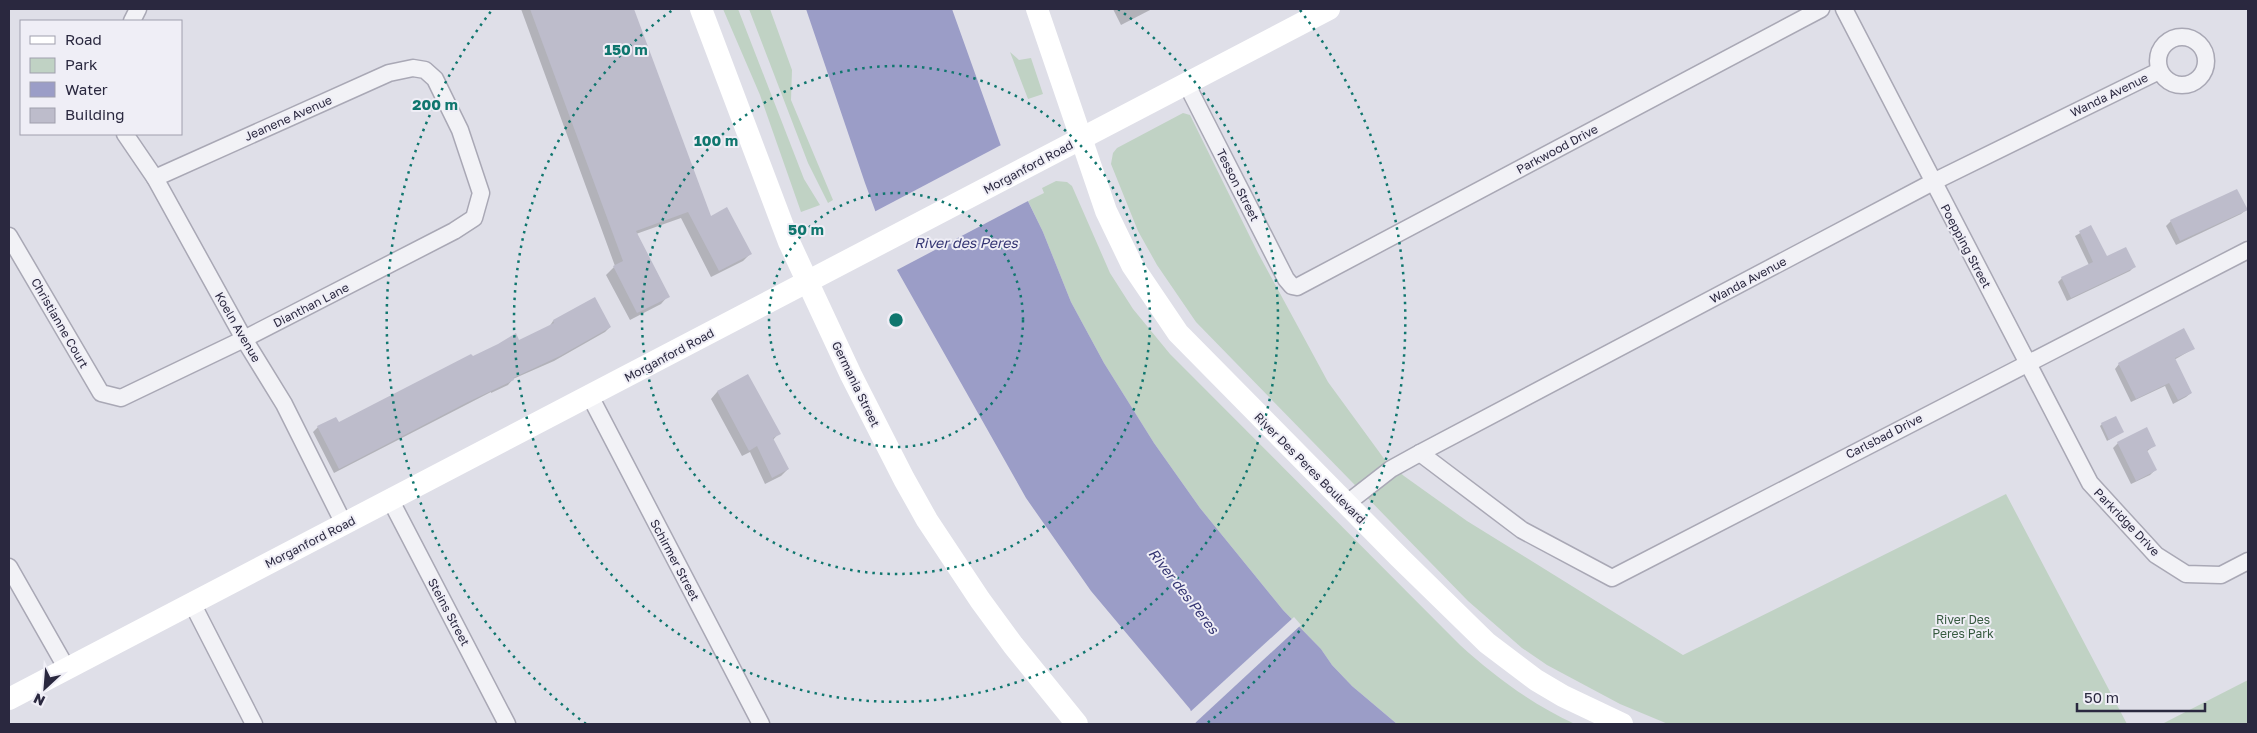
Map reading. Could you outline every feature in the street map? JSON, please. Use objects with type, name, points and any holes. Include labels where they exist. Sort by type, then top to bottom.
[{"type":"main road","name":"Germania Street","points":[[701,9],[789,242],[872,418],[927,520],[1013,645],[1078,724]]},
{"type":"main road","name":"River Des Peres Boulevard","points":[[1037,9],[1106,211],[1121,244],[1141,280],[1167,318],[1202,358],[1487,643],[1536,680],[1563,696],[1622,724]]},
{"type":"main road","name":"Morganford Road","points":[[9,699],[1329,9]]},
{"type":"street","name":"Parkwood Drive","points":[[1292,286],[1297,287],[1821,9]]},
{"type":"street","name":"Poepping Street","points":[[1844,9],[2090,483]]},
{"type":"street","name":"Jeanene Avenue","points":[[155,178],[389,73],[414,68],[425,70],[435,79],[460,130],[481,193]]},
{"type":"street","name":"Wanda Avenue","points":[[1346,504],[1391,469],[1420,452],[1933,182],[2160,70]]},
{"type":"street","name":"Tesson Street","points":[[1186,83],[1286,279],[1292,286]]},
{"type":"street","name":"Koeln Avenue","points":[[127,135],[155,178],[244,339],[284,404],[344,524]]},
{"type":"street","name":"Dianthan Lane","points":[[121,398],[244,339],[454,231],[474,218],[481,193]]},
{"type":"street","name":"Christianne Court","points":[[9,236],[101,393],[121,398]]},
{"type":"street","name":"Carlsbad Drive","points":[[1420,452],[1522,530],[1612,578],[2027,362],[2248,250]]},
{"type":"street","name":"Schirmer Street","points":[[590,396],[761,724]]},
{"type":"street","name":"Parkridge Drive","points":[[2090,483],[2156,555],[2186,574],[2221,575],[2248,561]]},
{"type":"street","name":"Steins Street","points":[[391,501],[507,724]]},
{"type":"street","points":[[9,567],[67,669]]},
{"type":"street","points":[[192,603],[254,724]]},
{"type":"green space","points":[[723,9],[738,9],[804,179],[820,205],[801,212],[760,95]]},
{"type":"green space","points":[[749,9],[770,9],[792,70],[791,100],[833,200],[828,203],[808,163]]},
{"type":"green space","points":[[1010,52],[1019,60],[1031,58],[1043,94],[1028,99]]},
{"type":"green space","name":"River Des Peres Park","points":[[1183,113],[1190,115],[1258,253],[1328,382],[1385,460],[1467,521],[1683,655],[2006,494],[2127,724],[1668,724],[1620,704],[1547,665],[1522,648],[1468,601],[1196,322],[1157,265],[1138,231],[1111,164],[1113,153],[1117,148]]},
{"type":"green space","points":[[1056,181],[1067,182],[1072,186],[1110,273],[1133,309],[1170,354],[1460,645],[1486,668],[1515,689],[1544,708],[1575,724],[1397,724],[1352,686],[1332,665],[1321,649],[1283,610],[1200,508],[1154,443],[1104,363],[1071,302],[1043,232],[1028,201],[1044,193],[1042,188]]},
{"type":"green space","points":[[2248,680],[2248,724],[2162,724]]},
{"type":"water","name":"River des Peres","points":[[806,9],[952,9],[1001,146],[1043,232],[1071,302],[1104,363],[1154,443],[1200,508],[1283,610],[1321,649],[1332,665],[1352,686],[1397,724],[1196,724],[1190,709],[1091,591],[1026,498],[897,270],[865,183]]},
{"type":"pier","points":[[1003,144],[1030,200],[895,271],[874,212]]},
{"type":"pier","points":[[1294,617],[1301,625],[1194,724],[1189,713]]},
{"type":"building","points":[[530,9],[634,9],[711,216],[727,207],[752,254],[719,271],[688,212],[636,231],[670,297],[637,313],[613,266],[623,261]]},
{"type":"building","points":[[2237,189],[2248,210],[2180,241],[2170,220]]},
{"type":"building","points":[[2091,225],[2107,256],[2126,247],[2136,267],[2071,298],[2061,277],[2093,262],[2079,231]]},
{"type":"building","points":[[595,297],[611,327],[560,356],[513,378],[514,380],[339,469],[317,426],[336,417],[339,422],[471,354],[473,356],[498,344],[516,333],[519,340],[554,323],[553,320]]},
{"type":"building","points":[[2184,328],[2195,349],[2175,358],[2192,393],[2178,400],[2169,383],[2136,399],[2118,363]]},
{"type":"building","points":[[748,374],[781,434],[773,438],[789,469],[772,478],[757,446],[749,451],[717,391]]},
{"type":"building","points":[[2116,416],[2124,432],[2109,440],[2101,423]]},
{"type":"building","points":[[2147,427],[2156,446],[2147,450],[2157,470],[2136,481],[2117,442]]}]
